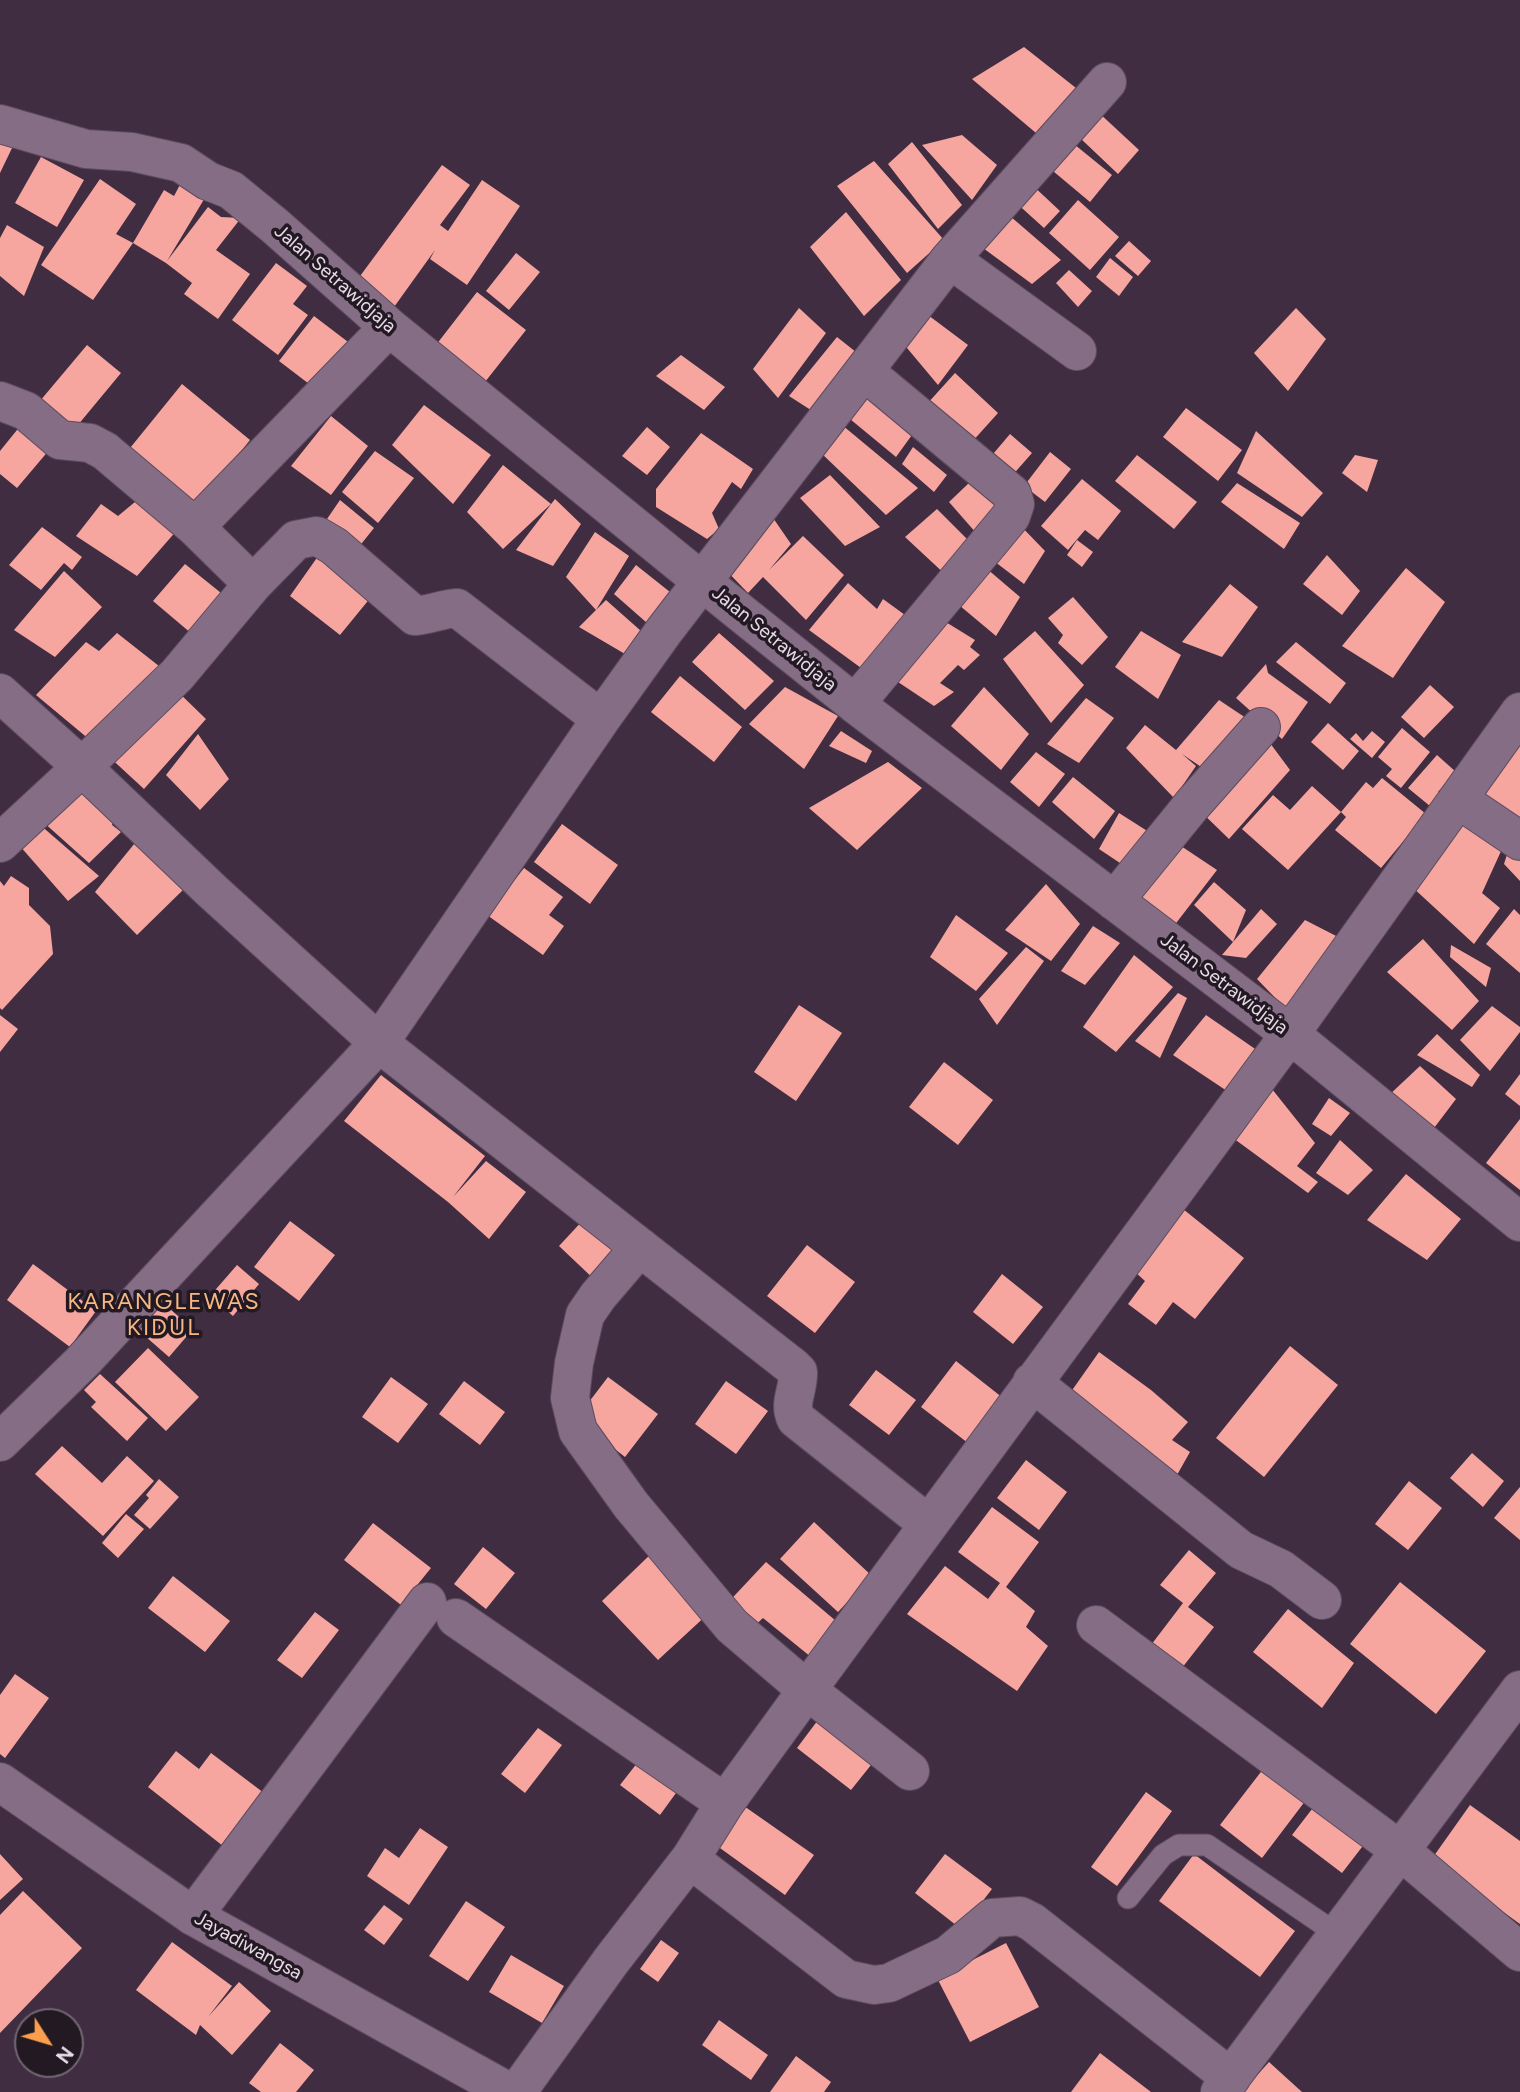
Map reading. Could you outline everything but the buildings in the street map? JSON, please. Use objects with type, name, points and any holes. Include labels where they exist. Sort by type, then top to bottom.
[{"type":"street","points":[[0,1442],[82,1362],[379,1043],[601,719],[702,582],[950,259],[1107,82]]},
{"type":"street","name":"Jalan Setrawidjaja","points":[[0,124],[86,149],[132,152],[181,163],[208,181],[231,191],[275,226],[389,327],[702,582],[855,704],[1290,1034],[1520,1222]]},
{"type":"street","points":[[950,259],[1077,351]]},
{"type":"street","points":[[195,527],[389,327]]},
{"type":"street","points":[[855,704],[1011,516],[1015,504],[1013,494],[864,372]]},
{"type":"street","points":[[0,401],[26,411],[60,440],[90,443],[105,451],[195,527],[253,584]]},
{"type":"street","points":[[0,844],[177,675],[253,584],[296,540],[317,536],[334,546],[415,616],[457,608],[601,719]]},
{"type":"street","points":[[0,693],[379,1043],[793,1367],[799,1378],[792,1403],[796,1419],[928,1524]]},
{"type":"street","points":[[517,2092],[611,1961],[690,1859],[725,1803],[928,1524],[1290,1034],[1520,712]]},
{"type":"street","points":[[1114,901],[1192,805],[1261,727]]},
{"type":"street","points":[[1458,799],[1520,841]]},
{"type":"street","points":[[640,1247],[585,1315],[574,1363],[570,1398],[578,1431],[631,1505],[732,1626],[909,1771]]},
{"type":"street","points":[[1032,1382],[1241,1550],[1281,1569],[1322,1600]]},
{"type":"street","points":[[193,1916],[441,1610],[725,1803]]},
{"type":"street","points":[[1096,1625],[1401,1851],[1520,1952]]},
{"type":"street","points":[[690,1859],[846,1979],[860,1983],[889,1983],[948,1955],[992,1919],[1020,1916],[1032,1922],[1225,2085],[1520,1690]]},
{"type":"street","name":"Jayadiwangsa","points":[[0,1782],[193,1916],[509,2092]]},
{"type":"lane","points":[[1128,1898],[1163,1855],[1179,1845],[1207,1845],[1337,1934]]},
{"type":"district","name":"KARANGLEWAS KIDUL","points":[[164,1315]]}]
